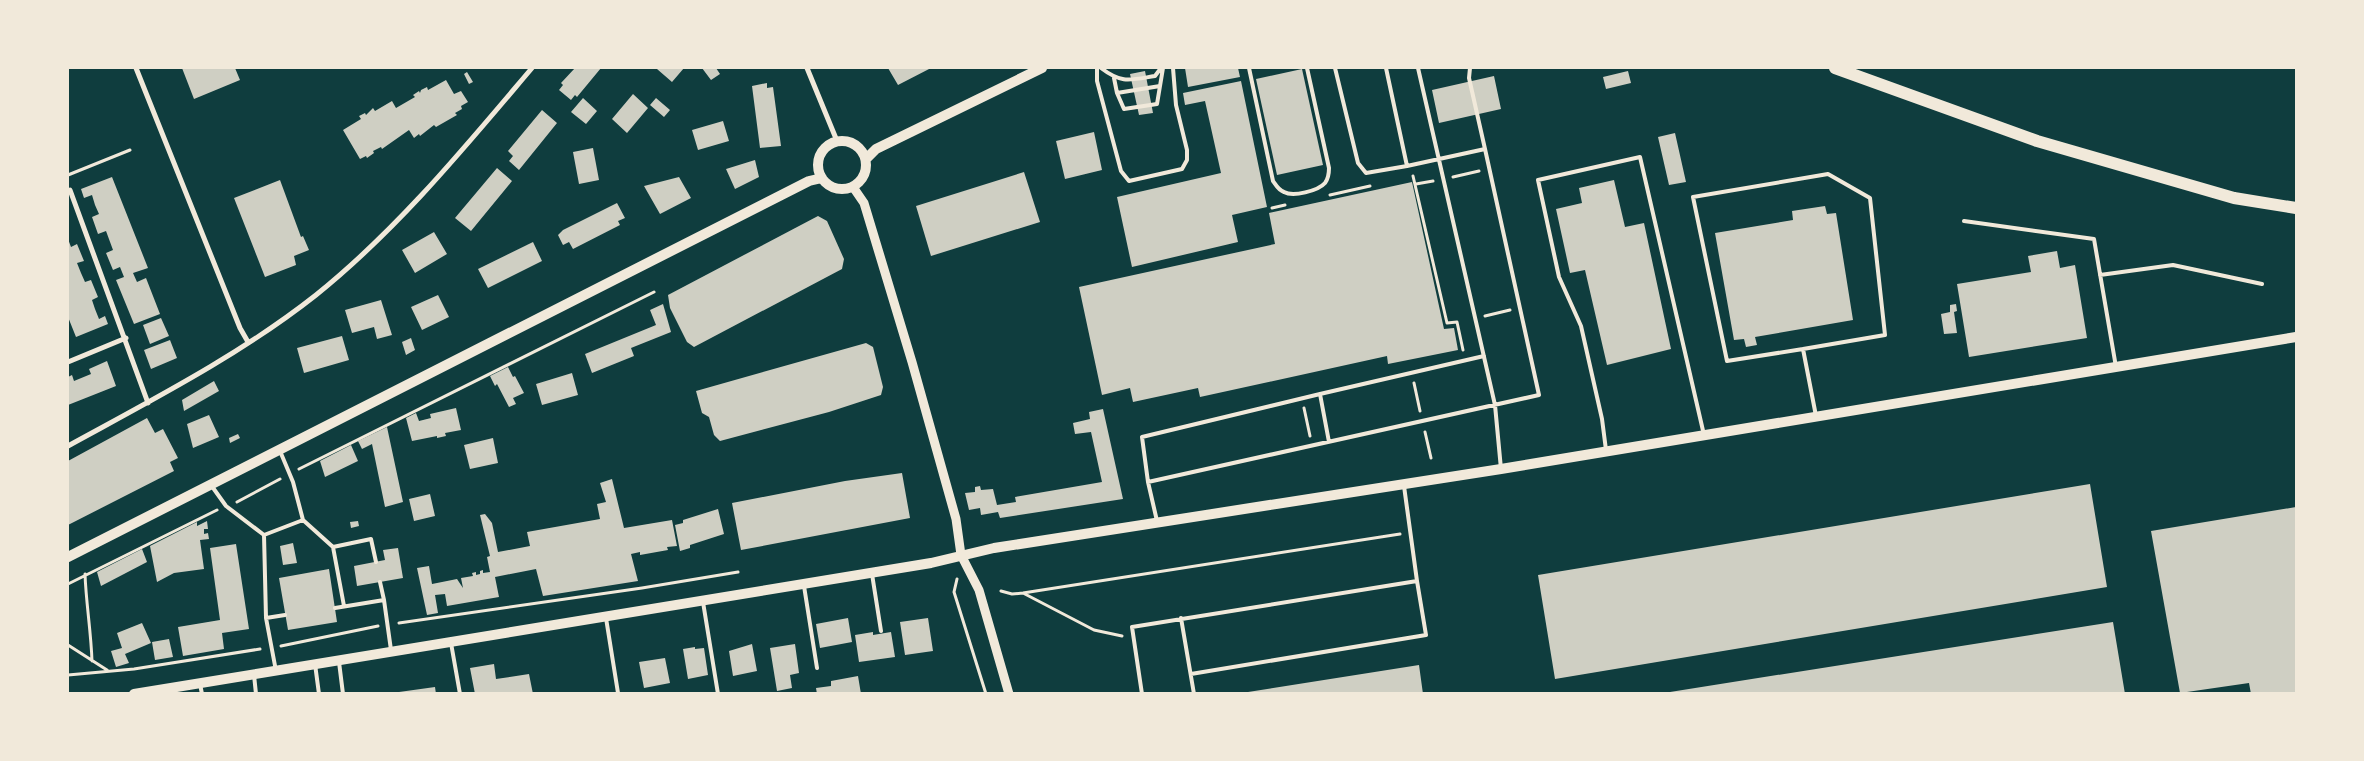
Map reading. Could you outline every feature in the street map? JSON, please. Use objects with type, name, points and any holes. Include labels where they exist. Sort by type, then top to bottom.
[{"type":"main road","points":[[866,158],[876,149],[1042,68]]},
{"type":"main road","points":[[1835,68],[2037,141],[2234,198],[2296,208]]},
{"type":"main road","points":[[844,141],[858,146],[866,158],[866,172],[863,178],[853,187],[835,188],[822,178],[818,164],[820,156],[830,144],[844,141]]},
{"type":"main road","points":[[68,557],[809,181],[822,178]]},
{"type":"main road","points":[[137,693],[201,689],[254,675],[315,664],[931,563],[961,555],[1502,469],[1606,450],[2296,337]]},
{"type":"street","points":[[136,68],[240,328],[248,342]]},
{"type":"street","points":[[68,446],[148,402],[248,342],[317,294],[406,212],[532,68]]},
{"type":"street","points":[[807,68],[837,142]]},
{"type":"street","points":[[853,187],[864,203],[912,362],[958,526],[961,555],[979,590],[1010,694]]},
{"type":"street","points":[[70,190],[148,402]]},
{"type":"street","points":[[68,362],[126,338]]},
{"type":"lane","points":[[1097,68],[1097,81],[1121,171],[1128,181],[1182,169],[1187,160],[1176,105],[1173,68]]},
{"type":"lane","points":[[1102,68],[1114,78],[1124,81],[1155,76],[1162,68]]},
{"type":"lane","points":[[1114,78],[1117,93],[1124,110],[1157,104],[1162,68]]},
{"type":"lane","points":[[1249,68],[1273,181],[1278,189],[1285,193],[1318,189],[1325,183],[1329,175],[1306,68]]},
{"type":"lane","points":[[1335,68],[1358,163],[1366,173],[1407,166],[1485,148]]},
{"type":"lane","points":[[1386,68],[1407,166]]},
{"type":"lane","points":[[1418,68],[1495,405],[1502,469]]},
{"type":"lane","points":[[1148,482],[1539,395],[1469,78],[1470,68]]},
{"type":"lane","points":[[1117,93],[1160,86]]},
{"type":"lane","points":[[1606,450],[1602,419],[1581,326],[1560,277],[1538,180],[1640,157],[1704,435]]},
{"type":"lane","points":[[1828,174],[1870,198],[1884,335],[1803,349],[1726,360],[1693,197],[1828,174]]},
{"type":"lane","points":[[1964,221],[2094,239],[2116,367]]},
{"type":"lane","points":[[2100,275],[2173,265],[2262,284]]},
{"type":"lane","points":[[1803,349],[1816,416]]},
{"type":"lane","points":[[1158,524],[1148,482],[1142,436],[1484,356]]},
{"type":"lane","points":[[1320,394],[1329,442]]},
{"type":"lane","points":[[280,451],[290,474],[303,520],[333,547],[344,606]]},
{"type":"lane","points":[[1191,674],[1426,635],[1403,484]]},
{"type":"lane","points":[[211,485],[226,506],[264,535]]},
{"type":"lane","points":[[264,535],[303,520]]},
{"type":"lane","points":[[264,535],[266,618],[276,671]]},
{"type":"lane","points":[[333,547],[371,539],[376,562]]},
{"type":"lane","points":[[871,572],[881,630]]},
{"type":"lane","points":[[1142,694],[1132,627],[1417,580]]},
{"type":"lane","points":[[380,582],[392,652]]},
{"type":"lane","points":[[804,584],[817,668]]},
{"type":"lane","points":[[335,608],[384,600]]},
{"type":"lane","points":[[703,600],[718,694]]},
{"type":"lane","points":[[266,618],[285,615]]},
{"type":"lane","points":[[606,616],[618,692]]},
{"type":"lane","points":[[1181,618],[1194,694]]},
{"type":"lane","points":[[450,641],[460,694]]},
{"type":"lane","points":[[339,660],[343,694]]},
{"type":"lane","points":[[315,664],[318,694]]},
{"type":"lane","points":[[254,675],[256,694]]},
{"type":"path","points":[[68,176],[130,150]]},
{"type":"path","points":[[1416,184],[1443,180],[1490,168]]},
{"type":"path","points":[[1405,178],[1414,176],[1447,324],[1521,308]]},
{"type":"path","points":[[1329,195],[1376,184]]},
{"type":"path","points":[[1272,208],[1291,204]]},
{"type":"path","points":[[68,584],[654,292]]},
{"type":"path","points":[[1455,353],[1464,351],[1457,322]]},
{"type":"path","points":[[1412,373],[1431,458]]},
{"type":"path","points":[[1302,399],[1312,445]]},
{"type":"path","points":[[1001,591],[1012,594],[1023,593],[1410,532]]},
{"type":"path","points":[[961,555],[954,592],[986,694]]},
{"type":"path","points":[[68,675],[134,669],[272,647],[388,625],[738,572]]},
{"type":"path","points":[[85,574],[86,610],[91,635],[92,661]]},
{"type":"path","points":[[1023,593],[1094,630],[1134,638]]},
{"type":"path","points":[[68,645],[108,671]]},
{"type":"building","points":[[182,68],[235,68],[240,80],[194,99]]},
{"type":"building","points":[[575,68],[601,68],[577,97],[575,95],[571,100],[559,90],[563,85],[561,83]]},
{"type":"building","points":[[658,68],[684,68],[672,82]]},
{"type":"building","points":[[702,68],[716,68],[720,74],[711,80]]},
{"type":"building","points":[[888,68],[931,68],[898,85]]},
{"type":"building","points":[[1185,68],[1238,68],[1240,77],[1188,87]]},
{"type":"building","points":[[1302,69],[1323,165],[1277,175],[1256,79]]},
{"type":"building","points":[[1145,71],[1153,113],[1139,115],[1130,74]]},
{"type":"building","points":[[1628,71],[1631,83],[1606,89],[1603,77]]},
{"type":"building","points":[[467,72],[473,82],[469,84],[464,74]]},
{"type":"building","points":[[1494,76],[1501,109],[1439,123],[1432,90]]},
{"type":"building","points":[[446,80],[454,94],[461,91],[468,102],[455,113],[457,115],[436,127],[434,125],[420,136],[419,134],[414,138],[409,130],[382,149],[381,147],[373,151],[374,153],[367,158],[366,156],[360,159],[343,130],[361,119],[359,116],[365,113],[366,115],[373,108],[375,111],[392,101],[396,108],[415,97],[413,95],[419,91],[420,93],[421,90],[427,87],[428,90]]},
{"type":"building","points":[[1241,81],[1267,207],[1232,215],[1238,242],[1132,267],[1117,197],[1221,173],[1205,101],[1185,105],[1183,93]]},
{"type":"building","points":[[767,83],[767,88],[773,87],[781,146],[760,148],[752,86]]},
{"type":"building","points":[[633,94],[648,108],[627,133],[612,119]]},
{"type":"building","points":[[583,98],[597,111],[586,124],[571,112]]},
{"type":"building","points":[[656,98],[670,110],[664,117],[650,105]]},
{"type":"building","points":[[542,110],[557,123],[519,170],[509,161],[513,156],[508,151]]},
{"type":"building","points":[[723,121],[729,141],[698,150],[692,130]]},
{"type":"building","points":[[1094,132],[1102,170],[1065,179],[1056,141]]},
{"type":"building","points":[[1675,133],[1686,182],[1669,185],[1658,137]]},
{"type":"building","points":[[593,148],[599,180],[579,184],[573,152]]},
{"type":"building","points":[[755,160],[759,177],[735,189],[726,169]]},
{"type":"building","points":[[497,168],[512,181],[471,231],[455,218]]},
{"type":"building","points":[[1024,172],[1040,222],[931,256],[916,206]]},
{"type":"building","points":[[112,177],[148,268],[133,273],[137,282],[146,278],[160,314],[134,324],[116,280],[124,277],[120,267],[113,270],[106,253],[113,250],[106,231],[98,234],[92,217],[99,214],[92,195],[84,198],[81,189]]},
{"type":"building","points":[[679,177],[691,198],[660,214],[644,186]]},
{"type":"building","points":[[280,180],[301,237],[303,236],[309,250],[294,256],[296,265],[265,277],[234,198]]},
{"type":"building","points":[[1614,180],[1625,227],[1644,223],[1671,349],[1607,365],[1585,270],[1570,273],[1556,209],[1582,203],[1579,188]]},
{"type":"building","points":[[1412,182],[1444,329],[1454,328],[1458,350],[1388,364],[1387,356],[1200,397],[1198,388],[1133,402],[1130,388],[1102,395],[1079,287],[1275,244],[1269,213]]},
{"type":"building","points":[[617,203],[625,218],[618,221],[620,225],[573,249],[569,242],[563,245],[558,235],[563,230]]},
{"type":"building","points":[[1825,206],[1827,214],[1836,213],[1853,320],[1755,337],[1757,345],[1746,347],[1744,339],[1734,340],[1715,233],[1793,220],[1792,211]]},
{"type":"building","points":[[818,216],[827,221],[844,259],[842,269],[694,347],[687,342],[670,308],[668,295]]},
{"type":"building","points":[[434,232],[447,254],[415,273],[402,250]]},
{"type":"building","points":[[68,239],[71,247],[77,244],[84,261],[77,263],[85,282],[91,280],[98,297],[92,300],[99,319],[105,316],[108,324],[76,337],[68,317]]},
{"type":"building","points":[[533,242],[542,261],[488,288],[478,269]]},
{"type":"building","points":[[2057,251],[2060,268],[2075,265],[2087,338],[1969,357],[1957,284],[2031,272],[2028,256]]},
{"type":"building","points":[[438,295],[449,317],[422,330],[411,307]]},
{"type":"building","points":[[381,300],[392,335],[377,339],[374,327],[352,333],[345,310]]},
{"type":"building","points":[[663,304],[671,332],[631,348],[634,356],[592,373],[585,354],[656,325],[650,310]]},
{"type":"building","points":[[1956,304],[1957,311],[1954,312],[1957,333],[1944,334],[1941,314],[1950,312],[1950,305]]},
{"type":"building","points":[[161,318],[169,336],[150,344],[143,325]]},
{"type":"building","points":[[342,336],[349,360],[304,373],[297,348]]},
{"type":"building","points":[[411,338],[415,350],[406,355],[402,342]]},
{"type":"building","points":[[170,340],[177,358],[151,369],[144,350]]},
{"type":"building","points":[[866,343],[873,347],[883,387],[881,395],[829,412],[720,441],[714,435],[709,417],[702,413],[696,391]]},
{"type":"building","points":[[107,361],[116,386],[68,405],[68,377],[72,375],[74,381],[91,374],[89,369]]},
{"type":"building","points":[[508,367],[524,393],[513,398],[516,404],[509,407],[497,384],[495,386],[490,376]]},
{"type":"building","points":[[572,373],[578,395],[542,405],[536,384]]},
{"type":"building","points":[[214,381],[219,391],[184,411],[182,400]]},
{"type":"building","points":[[456,408],[461,430],[445,433],[446,436],[412,441],[406,418],[416,413],[419,421],[431,418],[430,414]]},
{"type":"building","points":[[1103,409],[1123,499],[1000,518],[998,512],[981,515],[980,508],[969,510],[965,493],[975,492],[975,487],[980,486],[981,490],[993,489],[997,505],[1016,502],[1015,497],[1102,482],[1091,432],[1075,434],[1073,423],[1090,419],[1089,412]]},
{"type":"building","points":[[209,415],[219,437],[193,448],[187,424]]},
{"type":"building","points":[[147,418],[155,433],[163,429],[178,458],[170,462],[174,471],[68,525],[68,461]]},
{"type":"building","points":[[387,427],[403,502],[385,507],[372,444],[362,449],[358,441]]},
{"type":"building","points":[[238,434],[240,438],[230,443],[229,438]]},
{"type":"building","points":[[493,438],[498,463],[470,469],[464,445]]},
{"type":"building","points":[[351,445],[358,461],[325,477],[320,461]]},
{"type":"building","points":[[902,473],[910,518],[741,550],[732,503],[845,481]]},
{"type":"building","points":[[612,479],[624,528],[672,520],[677,546],[667,547],[668,550],[640,555],[640,552],[631,554],[638,581],[543,596],[536,569],[495,577],[499,597],[447,606],[445,594],[435,595],[438,613],[427,615],[417,568],[429,566],[432,584],[457,579],[463,588],[461,578],[473,576],[472,573],[476,572],[476,575],[480,574],[480,571],[483,570],[483,573],[490,572],[487,557],[490,556],[480,515],[485,514],[492,523],[498,552],[530,546],[527,532],[600,519],[597,504],[606,502],[600,483]]},
{"type":"building","points":[[2090,484],[2107,587],[1555,679],[1538,575]]},
{"type":"building","points":[[430,494],[435,516],[414,521],[409,499]]},
{"type":"building","points":[[2296,507],[2296,694],[2251,694],[2249,683],[2180,693],[2151,531]]},
{"type":"building","points":[[718,509],[724,534],[690,545],[690,548],[680,551],[675,525],[683,523],[683,520]]},
{"type":"building","points":[[207,521],[208,529],[204,529],[204,534],[208,533],[209,539],[200,540],[204,569],[174,573],[157,582],[150,546],[197,522],[197,526]]},
{"type":"building","points":[[358,521],[359,526],[351,528],[350,522]]},
{"type":"building","points":[[293,543],[297,563],[283,565],[280,546]]},
{"type":"building","points":[[236,544],[249,629],[222,633],[224,649],[183,656],[178,627],[220,620],[210,548]]},
{"type":"building","points":[[398,548],[403,578],[357,586],[354,566],[385,560],[383,550]]},
{"type":"building","points":[[142,549],[147,562],[101,586],[97,572]]},
{"type":"building","points":[[329,569],[337,622],[288,630],[279,578]]},
{"type":"building","points":[[848,618],[852,642],[820,648],[816,624]]},
{"type":"building","points":[[928,618],[933,651],[905,655],[900,622]]},
{"type":"building","points":[[2113,622],[2125,694],[1670,694],[1670,692]]},
{"type":"building","points":[[142,623],[151,643],[125,654],[129,663],[116,667],[111,651],[122,648],[117,633]]},
{"type":"building","points":[[873,632],[873,635],[891,632],[895,657],[859,662],[855,635]]},
{"type":"building","points":[[169,639],[173,657],[155,660],[152,642]]},
{"type":"building","points":[[752,644],[757,671],[733,676],[729,651]]},
{"type":"building","points":[[795,644],[799,673],[790,675],[792,688],[777,691],[770,648]]},
{"type":"building","points":[[695,647],[695,649],[704,648],[708,675],[688,679],[683,649]]},
{"type":"building","points":[[665,658],[670,683],[644,688],[639,662]]},
{"type":"building","points":[[494,664],[496,679],[529,674],[533,694],[475,694],[470,668]]},
{"type":"building","points":[[1419,665],[1423,694],[1248,694],[1248,692]]},
{"type":"building","points":[[858,676],[861,694],[817,694],[816,688],[831,686],[831,681]]},
{"type":"building","points":[[435,687],[436,694],[399,694],[399,692]]}]
